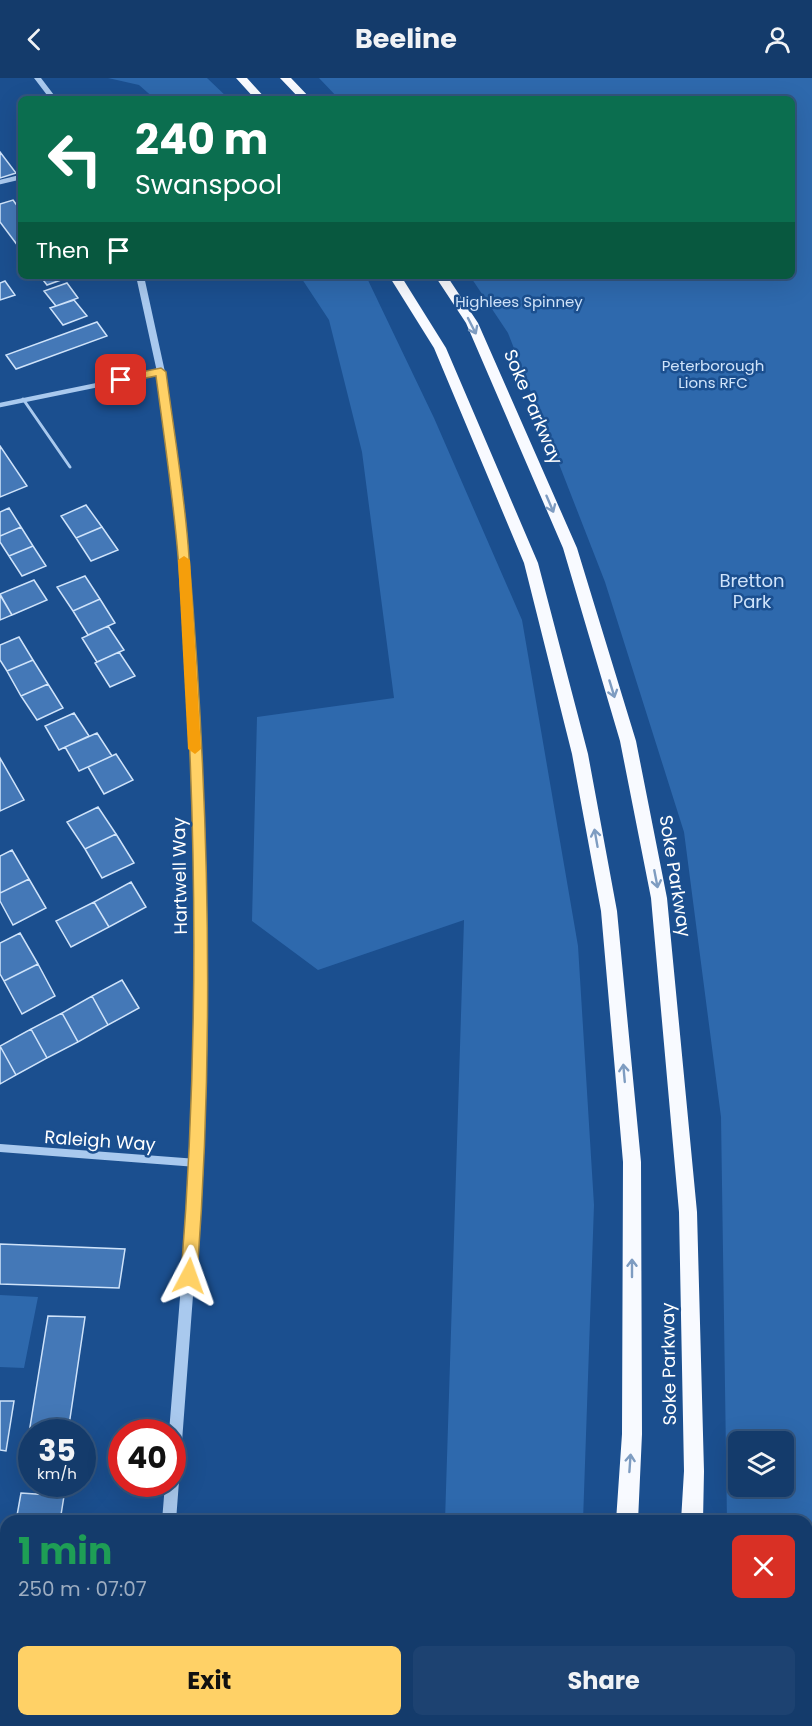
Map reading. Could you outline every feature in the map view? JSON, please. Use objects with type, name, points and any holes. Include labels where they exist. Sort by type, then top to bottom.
[{"type":"highway","points":[[241,78],[258,96]]},
{"type":"highway","points":[[285,78],[303,96]]},
{"type":"highway","name":"Soke Parkway","points":[[397,279],[440,348],[531,563],[580,754],[609,911],[632,1162],[632,1434],[627,1515]]},
{"type":"highway","name":"Soke Parkway","points":[[443,279],[472,323],[570,549],[628,741],[659,898],[688,1212],[694,1471],[692,1515]]},
{"type":"street","points":[[37,78],[52,96]]},
{"type":"street","points":[[0,182],[18,178]]},
{"type":"street","name":"Hartwell Way","points":[[141,279],[161,372],[184,555],[199,820],[201,1010],[197,1163],[177,1419]]},
{"type":"street","points":[[0,405],[161,372]]},
{"type":"street","name":"Raleigh Way","points":[[0,1149],[197,1163]]},
{"type":"street","name":"Hartwell Way","points":[[169,1515],[171,1497]]},
{"type":"lane","points":[[23,399],[70,467]]},
{"type":"green space","points":[[108,78],[207,78],[226,96],[152,96],[139,85]]},
{"type":"green space","points":[[319,78],[812,78],[812,1515],[727,1515],[721,1117],[684,832],[605,582],[508,333],[472,279],[795,279],[795,96],[336,96]]},
{"type":"green space","points":[[302,279],[367,279],[434,418],[522,620],[578,946],[594,1205],[583,1515],[445,1515],[464,920],[318,970],[252,921],[257,717],[394,698],[362,452],[329,320]]},
{"type":"green space","points":[[0,1295],[38,1297],[24,1368],[0,1367]]},
{"type":"building","points":[[0,152],[16,173],[0,178]]},
{"type":"building","points":[[13,200],[18,207],[18,246],[0,222],[0,204]]},
{"type":"building","points":[[42,279],[64,279],[47,285]]},
{"type":"building","points":[[5,281],[15,295],[0,300],[0,283]]},
{"type":"building","points":[[67,283],[78,298],[56,306],[44,291]]},
{"type":"building","points":[[74,300],[87,316],[63,325],[50,308]]},
{"type":"building","points":[[97,322],[107,336],[16,369],[6,355]]},
{"type":"building","points":[[0,446],[27,486],[0,497]]},
{"type":"building","points":[[86,505],[102,527],[76,538],[61,516]]},
{"type":"building","points":[[9,508],[21,527],[0,536],[0,512]]},
{"type":"building","points":[[21,527],[33,546],[9,556],[0,542],[0,536]]},
{"type":"building","points":[[102,527],[118,550],[91,561],[76,538]]},
{"type":"building","points":[[33,546],[46,566],[22,576],[9,556]]},
{"type":"building","points":[[85,576],[100,599],[73,611],[57,587]]},
{"type":"building","points":[[34,580],[47,600],[12,615],[0,594]]},
{"type":"building","points":[[0,595],[12,615],[0,620]]},
{"type":"building","points":[[100,599],[115,623],[88,635],[73,611]]},
{"type":"building","points":[[108,626],[124,650],[97,662],[82,638]]},
{"type":"building","points":[[19,637],[33,660],[7,671],[0,660],[0,645]]},
{"type":"building","points":[[119,652],[135,676],[110,687],[95,663]]},
{"type":"building","points":[[33,660],[48,684],[21,696],[7,671]]},
{"type":"building","points":[[48,684],[63,708],[37,720],[21,696]]},
{"type":"building","points":[[74,713],[89,736],[59,750],[45,726]]},
{"type":"building","points":[[97,733],[112,756],[79,771],[65,747]]},
{"type":"building","points":[[116,754],[133,780],[104,794],[88,767]]},
{"type":"building","points":[[0,758],[24,800],[0,811]]},
{"type":"building","points":[[98,807],[116,834],[85,849],[67,822]]},
{"type":"building","points":[[116,834],[134,863],[102,878],[85,849]]},
{"type":"building","points":[[12,850],[29,879],[0,893],[0,856]]},
{"type":"building","points":[[29,879],[46,908],[13,925],[0,901],[0,893]]},
{"type":"building","points":[[131,882],[146,907],[109,927],[94,902]]},
{"type":"building","points":[[94,902],[109,927],[71,947],[56,921]]},
{"type":"building","points":[[20,933],[38,964],[4,981],[0,974],[0,943]]},
{"type":"building","points":[[38,964],[55,996],[22,1014],[4,981]]},
{"type":"building","points":[[122,980],[139,1008],[108,1025],[92,996]]},
{"type":"building","points":[[92,996],[108,1025],[78,1042],[62,1013]]},
{"type":"building","points":[[62,1013],[78,1042],[47,1058],[31,1029]]},
{"type":"building","points":[[31,1029],[47,1058],[16,1075],[0,1046]]},
{"type":"building","points":[[0,1046],[16,1075],[0,1084]]},
{"type":"building","points":[[0,1244],[125,1249],[119,1288],[0,1284]]},
{"type":"building","points":[[48,1316],[85,1317],[70,1419],[31,1419]]},
{"type":"building","points":[[0,1401],[14,1401],[6,1451],[0,1450]]},
{"type":"building","points":[[20,1497],[64,1497],[61,1515],[17,1515]]},
{"type":"slow traffic","points":[[184,560],[195,749]]},
{"type":"route","points":[[121,380],[161,372],[184,555],[199,820],[201,1010],[197,1163],[189,1276]]},
{"type":"park label","name":"Highlees Spinney","points":[[519,302]]},
{"type":"park label","name":"Peterborough Lions RFC","points":[[713,374]]},
{"type":"park label","name":"Bretton Park","points":[[752,591]]}]
